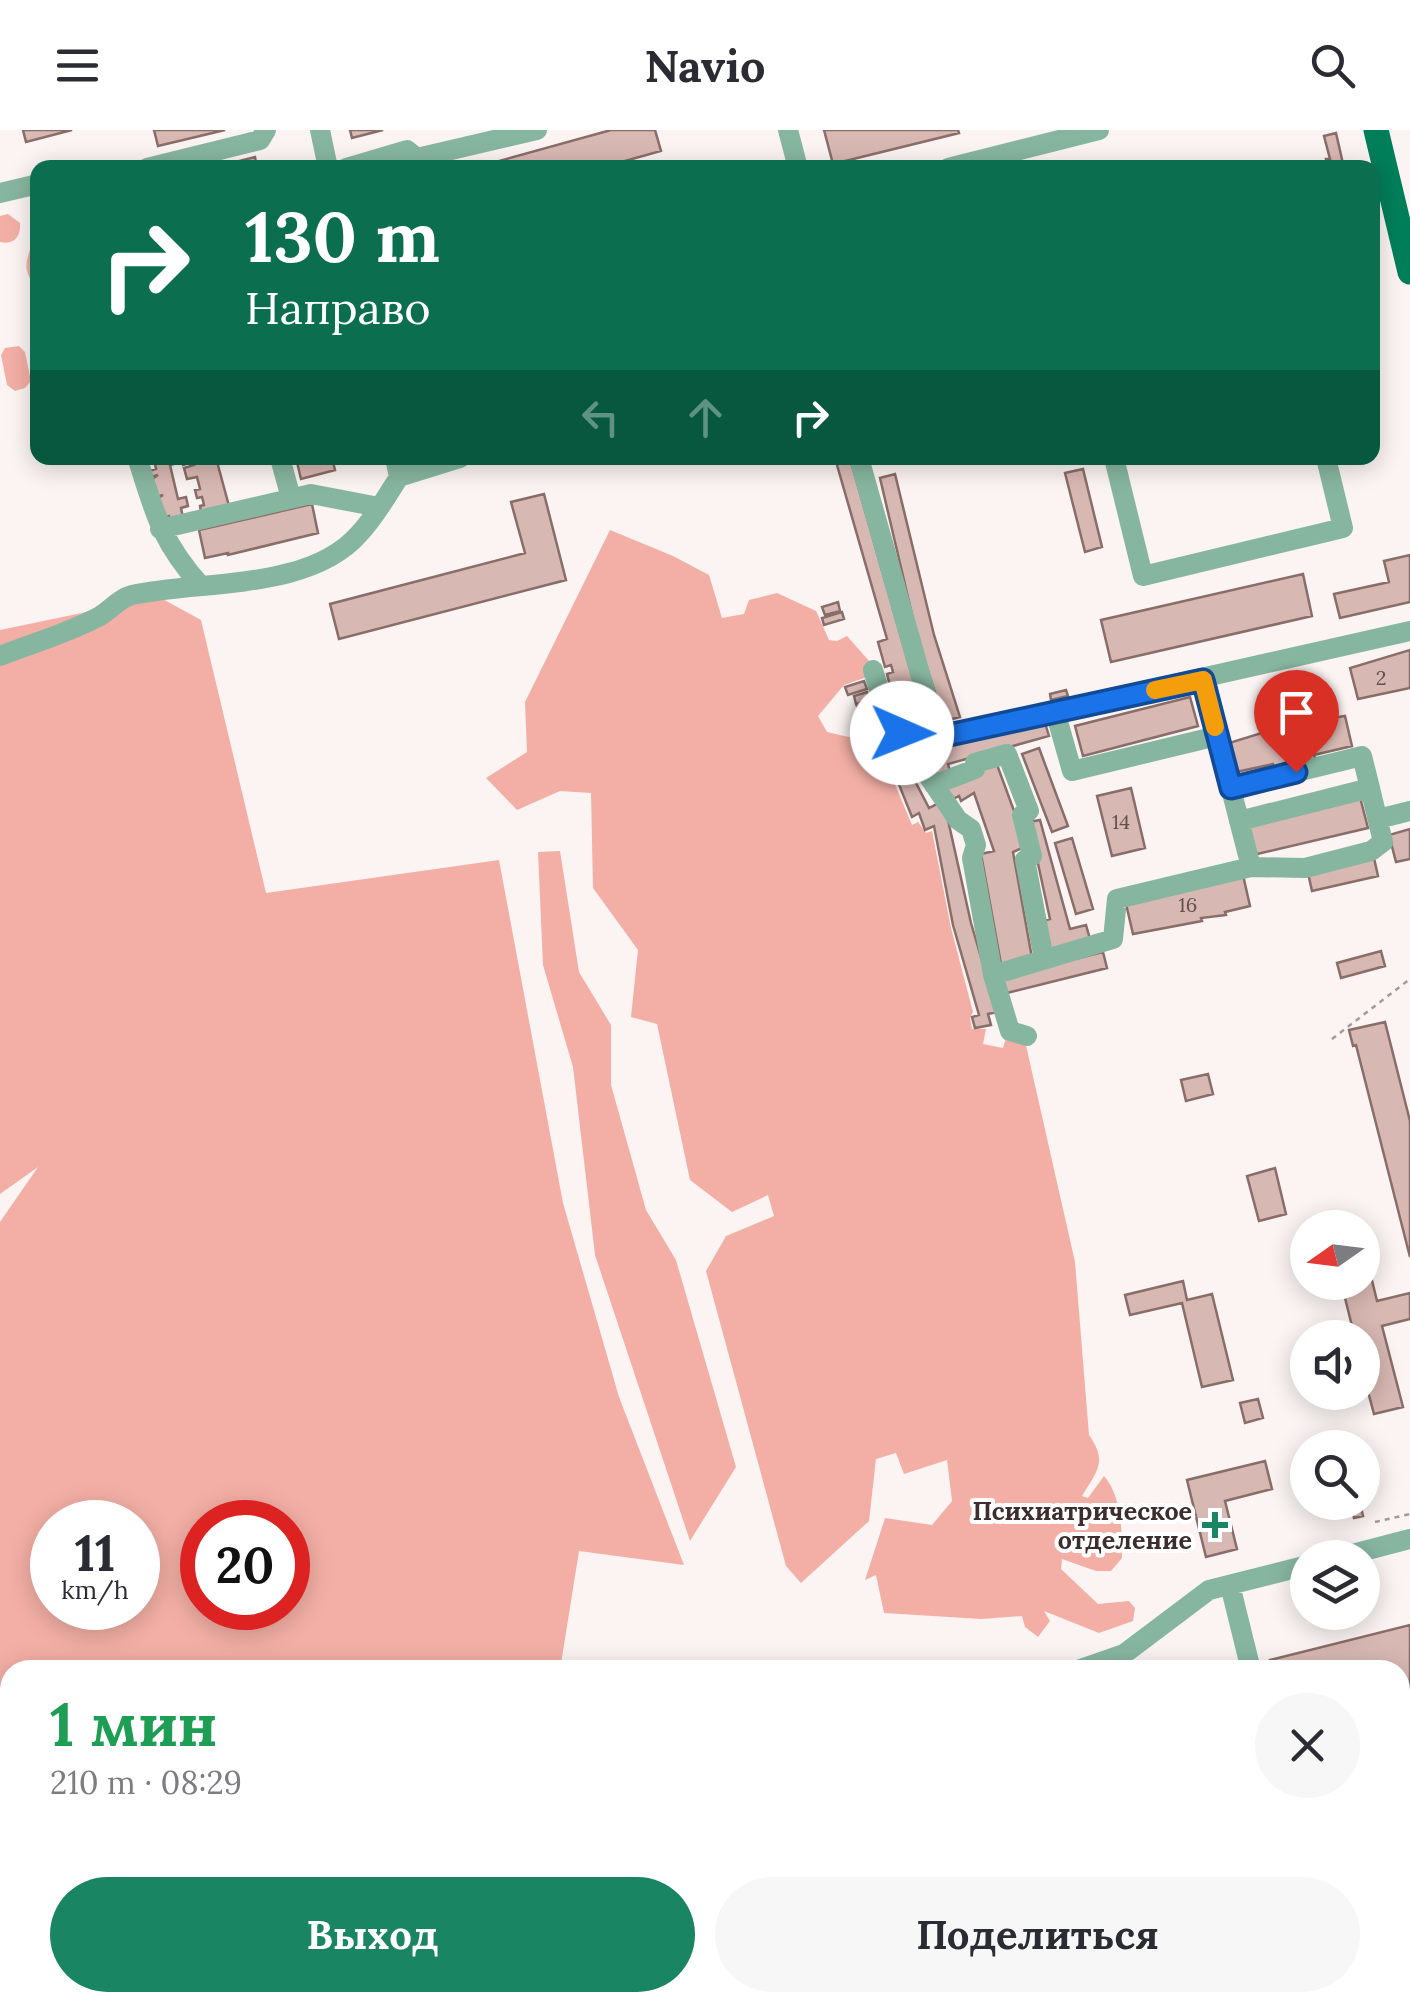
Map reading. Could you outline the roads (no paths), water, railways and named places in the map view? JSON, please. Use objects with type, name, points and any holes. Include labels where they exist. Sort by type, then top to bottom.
[{"type":"main road","points":[[1376,130],[1410,272]]},
{"type":"street","points":[[179,160],[260,140],[266,130]]},
{"type":"street","points":[[320,130],[326,160]]},
{"type":"street","points":[[372,160],[407,149],[418,158],[537,130]]},
{"type":"street","points":[[788,130],[796,160]]},
{"type":"street","points":[[980,160],[1099,130]]},
{"type":"street","points":[[0,193],[30,186]]},
{"type":"street","points":[[140,465],[172,554],[200,586]]},
{"type":"street","points":[[282,465],[291,498]]},
{"type":"street","points":[[861,465],[932,738],[922,767],[958,820],[970,829],[976,845],[972,858],[993,974],[1010,1031],[1026,1036]]},
{"type":"street","points":[[1116,465],[1142,576],[1343,528],[1328,465]]},
{"type":"street","points":[[0,656],[100,616],[127,596],[294,571],[321,562],[358,537],[380,506],[397,468]]},
{"type":"street","points":[[160,529],[312,494],[380,506]]},
{"type":"street","points":[[873,670],[884,706],[902,733],[932,738],[1410,631]]},
{"type":"street","points":[[1203,680],[1251,867]]},
{"type":"street","points":[[1055,712],[1072,772],[1218,736]]},
{"type":"street","points":[[934,785],[974,768],[975,763],[1007,754],[1029,810],[1022,815],[1032,856],[1024,860],[1044,959]]},
{"type":"street","points":[[993,974],[1112,939],[1117,899],[1251,867],[1306,868],[1371,851],[1383,842],[1362,756],[1231,788]]},
{"type":"street","points":[[1239,821],[1370,788]]},
{"type":"street","points":[[1378,819],[1410,811]]},
{"type":"street","points":[[1380,1547],[1410,1539]]},
{"type":"street","points":[[1107,1660],[1124,1654],[1220,1587],[1290,1570]]},
{"type":"street","points":[[1220,1587],[1247,1660]]},
{"type":"place","name":"Психиатрическое отделение","points":[[1215,1525]]}]
